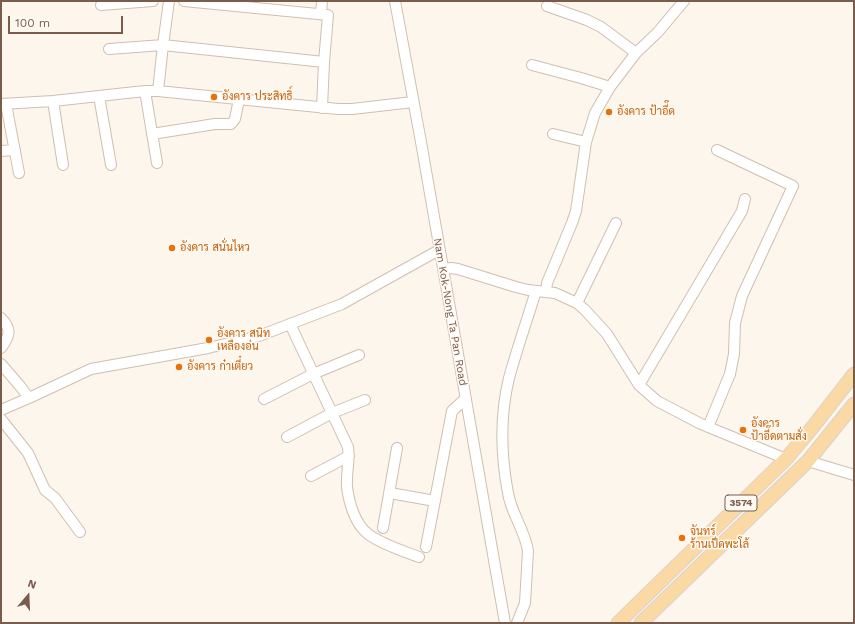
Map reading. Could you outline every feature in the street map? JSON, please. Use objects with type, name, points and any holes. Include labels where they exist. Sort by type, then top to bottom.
[{"type":"main road","name":"3574","points":[[618,623],[786,459],[854,374]]},
{"type":"main road","name":"3574","points":[[641,623],[808,460],[854,404]]},
{"type":"street","points":[[101,5],[153,1]]},
{"type":"street","points":[[158,91],[169,1]]},
{"type":"street","points":[[184,1],[275,5],[328,15],[322,108]]},
{"type":"street","points":[[321,14],[322,1]]},
{"type":"street","name":"Nam Kok-Nong Ta Pan Road","points":[[395,1],[505,623]]},
{"type":"street","points":[[546,291],[547,283],[576,210],[586,142],[595,113],[610,87],[636,52],[658,32],[684,1]]},
{"type":"street","points":[[548,6],[601,27],[636,52]]},
{"type":"street","points":[[109,49],[163,45],[324,62]]},
{"type":"street","points":[[532,65],[610,87]]},
{"type":"street","points":[[19,173],[4,104],[53,101],[145,91],[158,91],[322,108],[352,109],[413,102]]},
{"type":"street","points":[[145,91],[157,163]]},
{"type":"street","points":[[99,96],[110,165]]},
{"type":"street","points":[[152,134],[215,124],[231,124],[235,119],[239,99]]},
{"type":"street","points":[[53,101],[63,165]]},
{"type":"street","points":[[553,134],[586,142]]},
{"type":"street","points":[[1,151],[15,150]]},
{"type":"street","points":[[708,427],[730,374],[734,354],[735,323],[742,296],[793,186],[717,150]]},
{"type":"street","points":[[639,386],[742,211],[745,199]]},
{"type":"street","points":[[577,304],[616,223]]},
{"type":"street","points":[[1,410],[91,369],[208,348],[259,336],[342,304],[439,250]]},
{"type":"street","points":[[442,269],[458,269],[516,287],[563,295],[585,310],[607,334],[639,386],[657,401],[708,427],[786,459]]},
{"type":"street","points":[[517,623],[525,603],[528,551],[527,543],[517,521],[508,495],[504,470],[504,415],[509,379],[536,291]]},
{"type":"street","points":[[1,318],[8,326],[9,331],[8,338],[1,348]]},
{"type":"street","points":[[290,324],[348,447],[350,456],[347,484],[348,495],[358,522],[367,534],[419,557]]},
{"type":"street","points":[[264,399],[313,374],[359,355]]},
{"type":"street","points":[[1,364],[29,398]]},
{"type":"street","points":[[426,547],[452,411],[466,398]]},
{"type":"street","points":[[287,437],[332,413],[365,400]]},
{"type":"street","points":[[1,419],[28,453],[45,490],[55,498],[80,532]]},
{"type":"street","points":[[383,528],[398,448]]},
{"type":"street","points":[[311,476],[350,456]]},
{"type":"street","points":[[808,460],[854,475]]},
{"type":"street","points":[[390,493],[436,501]]},
{"type":"place","name":"อังคาร ประสิทธิ์","points":[[214,97]]},
{"type":"place","name":"อังคาร ป้าอี๊ด","points":[[609,112]]},
{"type":"place","name":"อังคาร สนั่นไหว","points":[[172,248]]},
{"type":"place","name":"อังคาร สนิท เหลืองอ่น","points":[[209,340]]},
{"type":"place","name":"อังคาร ก๋าเตี๋ยว","points":[[179,367]]},
{"type":"place","name":"อังคาร ป้าอี๊ดตามสั่ง","points":[[743,430]]},
{"type":"place","name":"จันทร์ ร้านเป็ดพะโล้","points":[[682,538]]}]
